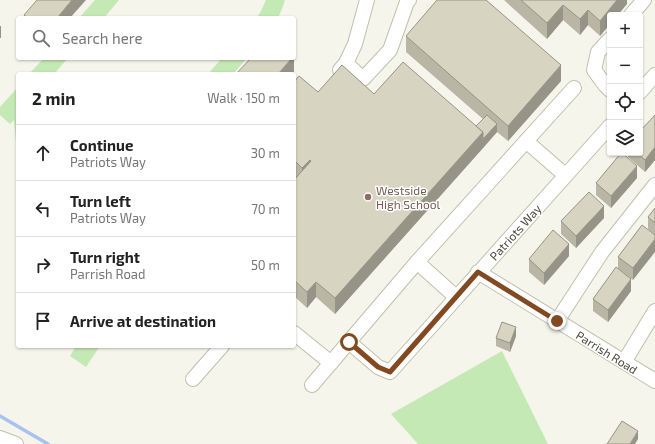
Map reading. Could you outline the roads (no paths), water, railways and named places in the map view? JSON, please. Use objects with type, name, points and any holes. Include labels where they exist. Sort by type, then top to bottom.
[{"type":"street","points":[[330,80],[346,63],[355,44],[367,0]]},
{"type":"street","points":[[346,63],[363,79],[390,50],[409,0]]},
{"type":"street","points":[[634,12],[644,0]]},
{"type":"street","points":[[607,42],[598,52],[594,70],[607,88]]},
{"type":"street","points":[[643,89],[655,75]]},
{"type":"street","points":[[312,385],[417,262],[574,88]]},
{"type":"street","name":"Patriots Way","points":[[349,342],[378,367],[390,372],[607,129]]},
{"type":"street","points":[[526,141],[565,175]]},
{"type":"street","points":[[557,321],[602,252],[655,185]]},
{"type":"street","points":[[417,262],[456,297]]},
{"type":"street","name":"Parrish Road","points":[[478,272],[655,381]]},
{"type":"street","points":[[624,362],[655,311]]},
{"type":"street","points":[[296,335],[331,363]]},
{"type":"street","points":[[193,379],[220,348]]},
{"type":"street","points":[[0,438],[16,444]]},
{"type":"waterway","points":[[0,416],[48,444]]},
{"type":"place","name":"Westside High School","points":[[368,197]]}]
